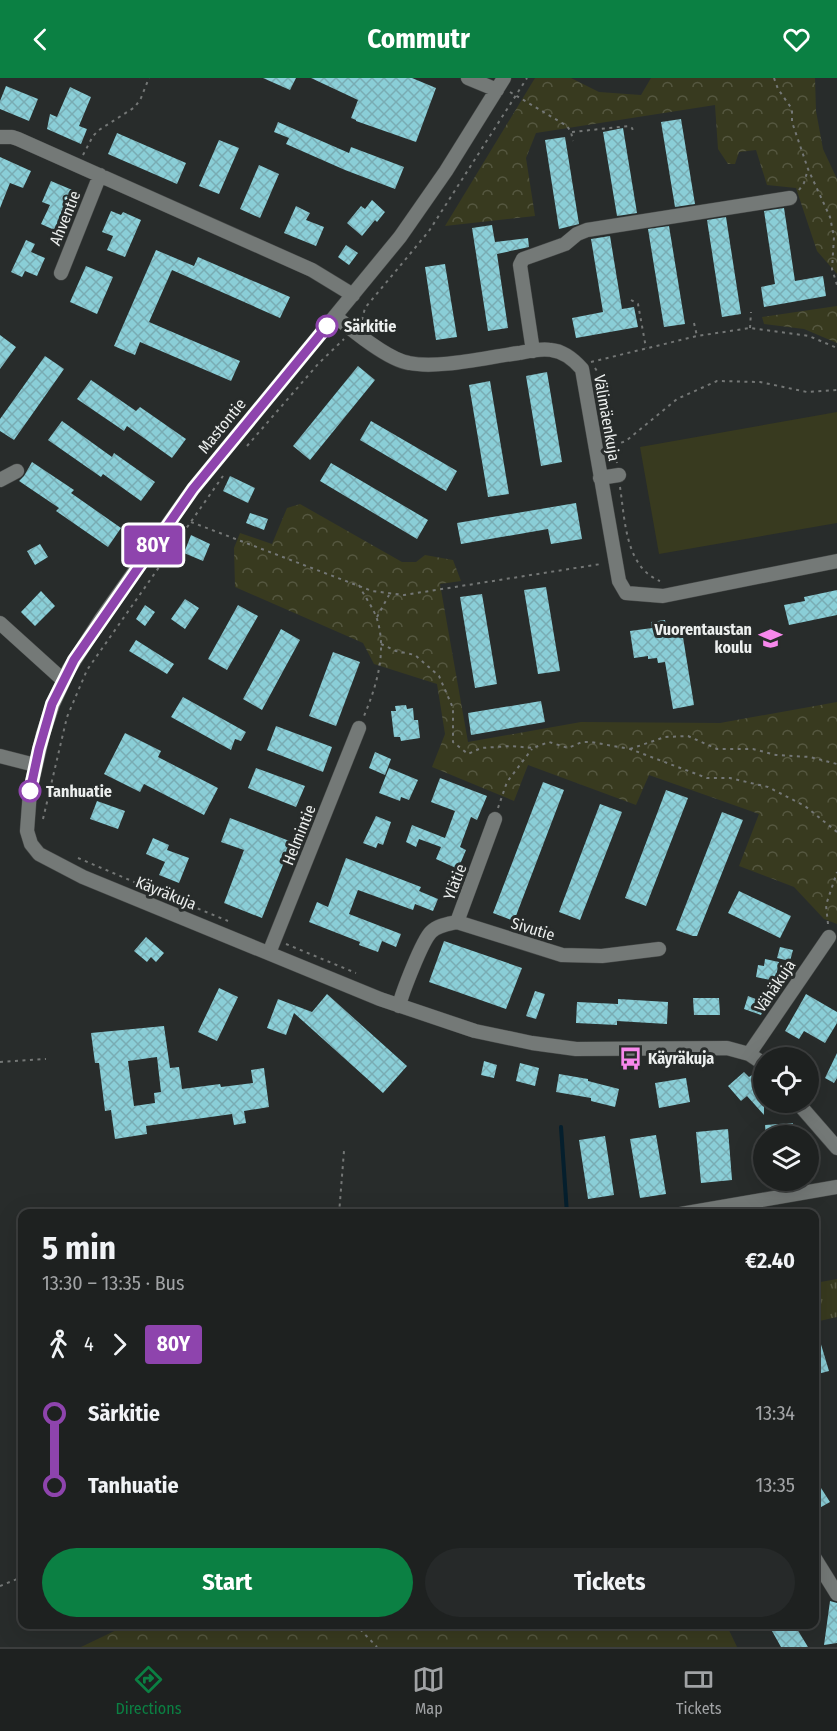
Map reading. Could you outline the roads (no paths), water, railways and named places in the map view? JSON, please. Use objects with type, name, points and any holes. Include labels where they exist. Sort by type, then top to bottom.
[{"type":"street","points":[[468,78],[501,84]]},
{"type":"street","name":"Mastontie","points":[[27,826],[35,765],[52,704],[63,680],[101,619],[193,489],[400,237],[446,171],[501,84]]},
{"type":"street","points":[[0,137],[12,137],[312,270],[353,295]]},
{"type":"street","name":"Ahventie","points":[[61,273],[100,176]]},
{"type":"street","points":[[533,351],[520,265],[523,259],[565,244],[577,234],[587,230],[790,198]]},
{"type":"street","name":"Välimäenkuja","points":[[335,316],[360,328],[401,361],[418,365],[555,350],[572,359],[582,369],[619,581],[626,593],[837,561]]},
{"type":"street","points":[[0,480],[17,471]]},
{"type":"street","points":[[600,478],[619,475]]},
{"type":"street","points":[[0,623],[63,680]]},
{"type":"street","name":"Helmintie","points":[[268,953],[359,728]]},
{"type":"street","points":[[0,756],[35,765]]},
{"type":"street","name":"Ylätie","points":[[399,1006],[402,993],[429,935],[440,926],[457,922],[495,819]]},
{"type":"street","name":"Käyräkuja","points":[[27,826],[31,843],[46,859],[83,877],[399,1006],[475,1031],[554,1047],[598,1050],[728,1048],[753,1057]]},
{"type":"street","name":"Sivutie","points":[[457,922],[562,955],[602,956],[659,950]]},
{"type":"street","name":"Vähäkuja","points":[[749,1054],[829,936]]},
{"type":"street","points":[[807,1113],[837,1147]]},
{"type":"street","points":[[710,1209],[837,1187]]},
{"type":"street","points":[[819,1565],[837,1594]]},
{"type":"waterway","points":[[561,1127],[567,1209]]},
{"type":"place","name":"Särkitie","points":[[327,326]]},
{"type":"place","name":"Vuorentaustan koulu","points":[[770,638]]},
{"type":"place","name":"Tanhuatie","points":[[30,791]]},
{"type":"place","name":"Käyräkuja","points":[[630,1058]]}]
